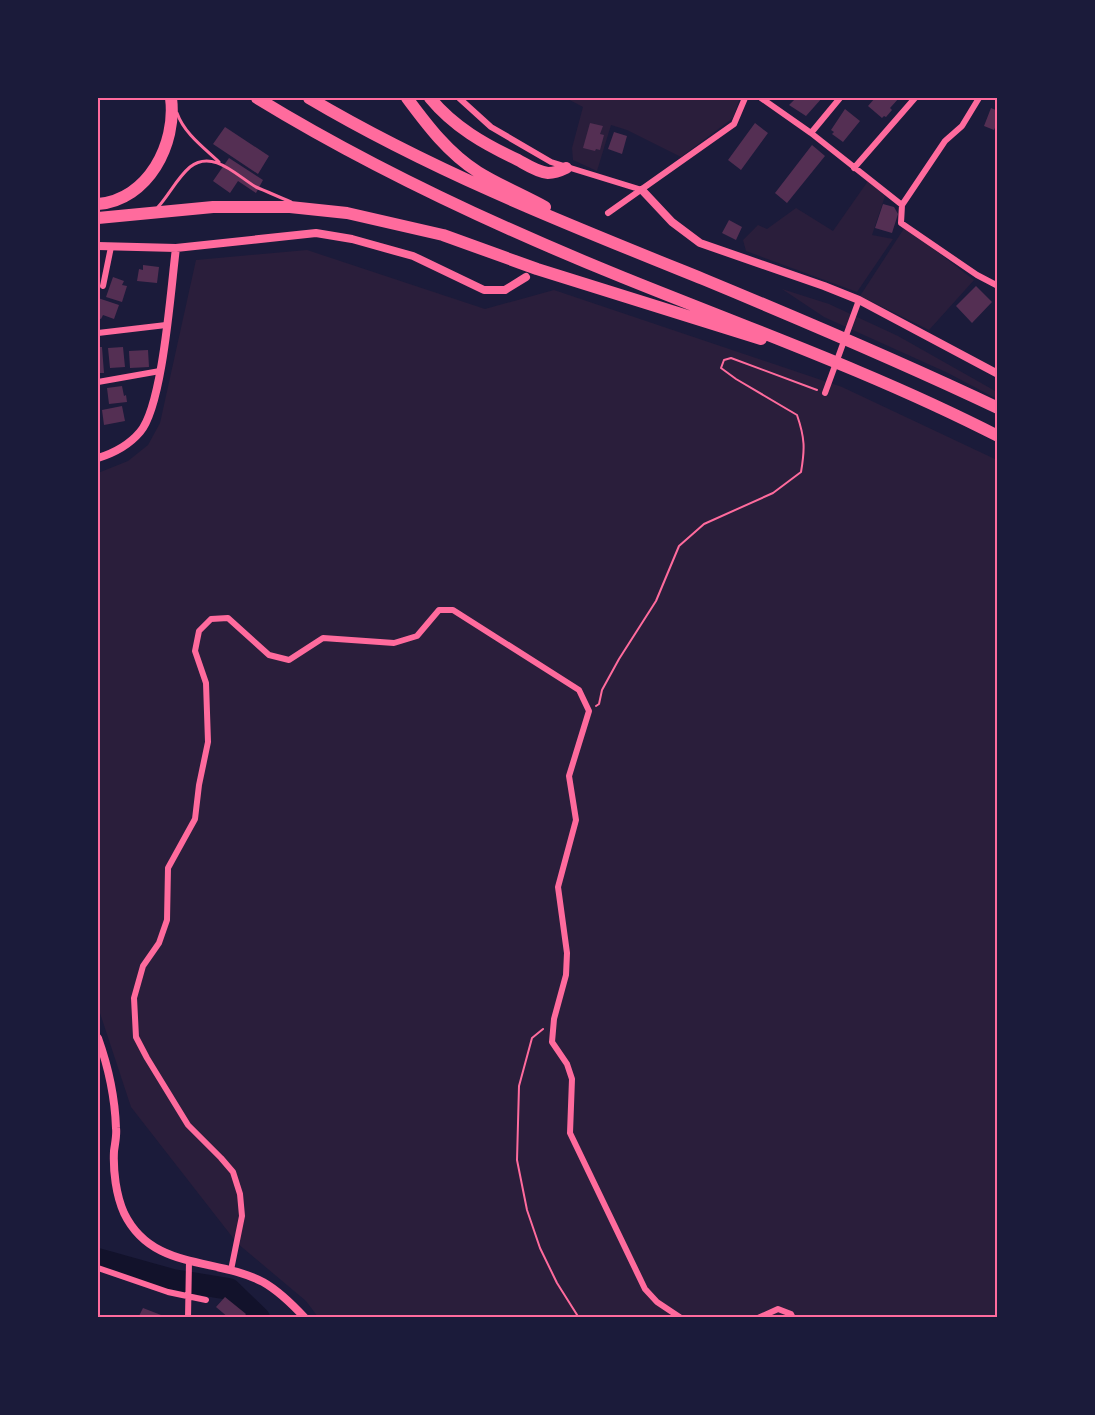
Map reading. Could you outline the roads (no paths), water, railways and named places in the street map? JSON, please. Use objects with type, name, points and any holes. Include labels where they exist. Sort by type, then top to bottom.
[{"type":"highway","points":[[98,204],[126,196],[143,182],[156,166],[170,132],[173,116],[171,98]]},
{"type":"highway","points":[[257,98],[376,167],[492,222],[905,392],[998,436]]},
{"type":"highway","points":[[309,98],[386,140],[503,196],[614,244],[855,342],[998,408]]},
{"type":"highway","points":[[407,98],[436,136],[477,172],[614,244]]},
{"type":"highway","points":[[430,98],[456,124],[477,140],[537,170],[548,173],[566,168]]},
{"type":"highway","points":[[98,219],[213,207],[262,206],[347,213],[443,235],[537,269],[828,360]]},
{"type":"street","points":[[459,98],[491,128],[551,162],[642,190],[672,222],[700,243],[859,300],[998,374]]},
{"type":"street","points":[[608,213],[734,124],[745,98]]},
{"type":"street","points":[[762,98],[811,133],[902,205]]},
{"type":"street","points":[[811,133],[840,98]]},
{"type":"street","points":[[854,168],[915,98]]},
{"type":"street","points":[[979,98],[962,126],[945,141],[902,205],[901,223],[977,275],[998,286]]},
{"type":"street","points":[[98,246],[176,248],[316,233],[352,239],[413,256],[484,290],[505,290],[526,277]]},
{"type":"street","points":[[103,286],[111,247]]},
{"type":"street","points":[[98,458],[126,446],[141,431],[151,412],[160,371],[176,248]]},
{"type":"street","points":[[825,393],[859,300]]},
{"type":"street","points":[[98,333],[166,325]]},
{"type":"street","points":[[98,382],[160,371]]},
{"type":"street","points":[[231,1270],[242,1216],[240,1194],[233,1172],[188,1125],[147,1058],[136,1037],[134,998],[143,966],[159,943],[167,920],[168,868],[195,819],[208,742],[206,683],[195,651],[199,631],[211,619],[228,618],[269,655],[289,660],[323,638],[394,643],[405,640],[417,636],[439,610],[453,610],[579,690],[589,711],[569,776],[576,820],[558,887],[567,953],[566,975],[554,1019],[552,1042],[567,1064],[572,1079],[570,1133],[645,1289],[657,1302],[681,1317]]},
{"type":"street","points":[[98,1038],[107,1064],[117,1129],[114,1172],[118,1192],[124,1213],[137,1233],[150,1246],[164,1253],[231,1270],[263,1282],[290,1302],[305,1317]]},
{"type":"street","points":[[188,1317],[189,1261]]},
{"type":"street","points":[[98,1268],[168,1292],[189,1294],[206,1300]]},
{"type":"street","points":[[758,1317],[778,1309],[793,1317]]},
{"type":"lane","points":[[171,98],[180,122],[189,134],[220,163],[255,186],[315,210]]},
{"type":"lane","points":[[146,214],[156,209],[192,166],[209,161],[220,163]]},
{"type":"waterway","points":[[98,1259],[173,1280],[229,1289],[259,1318]]}]
